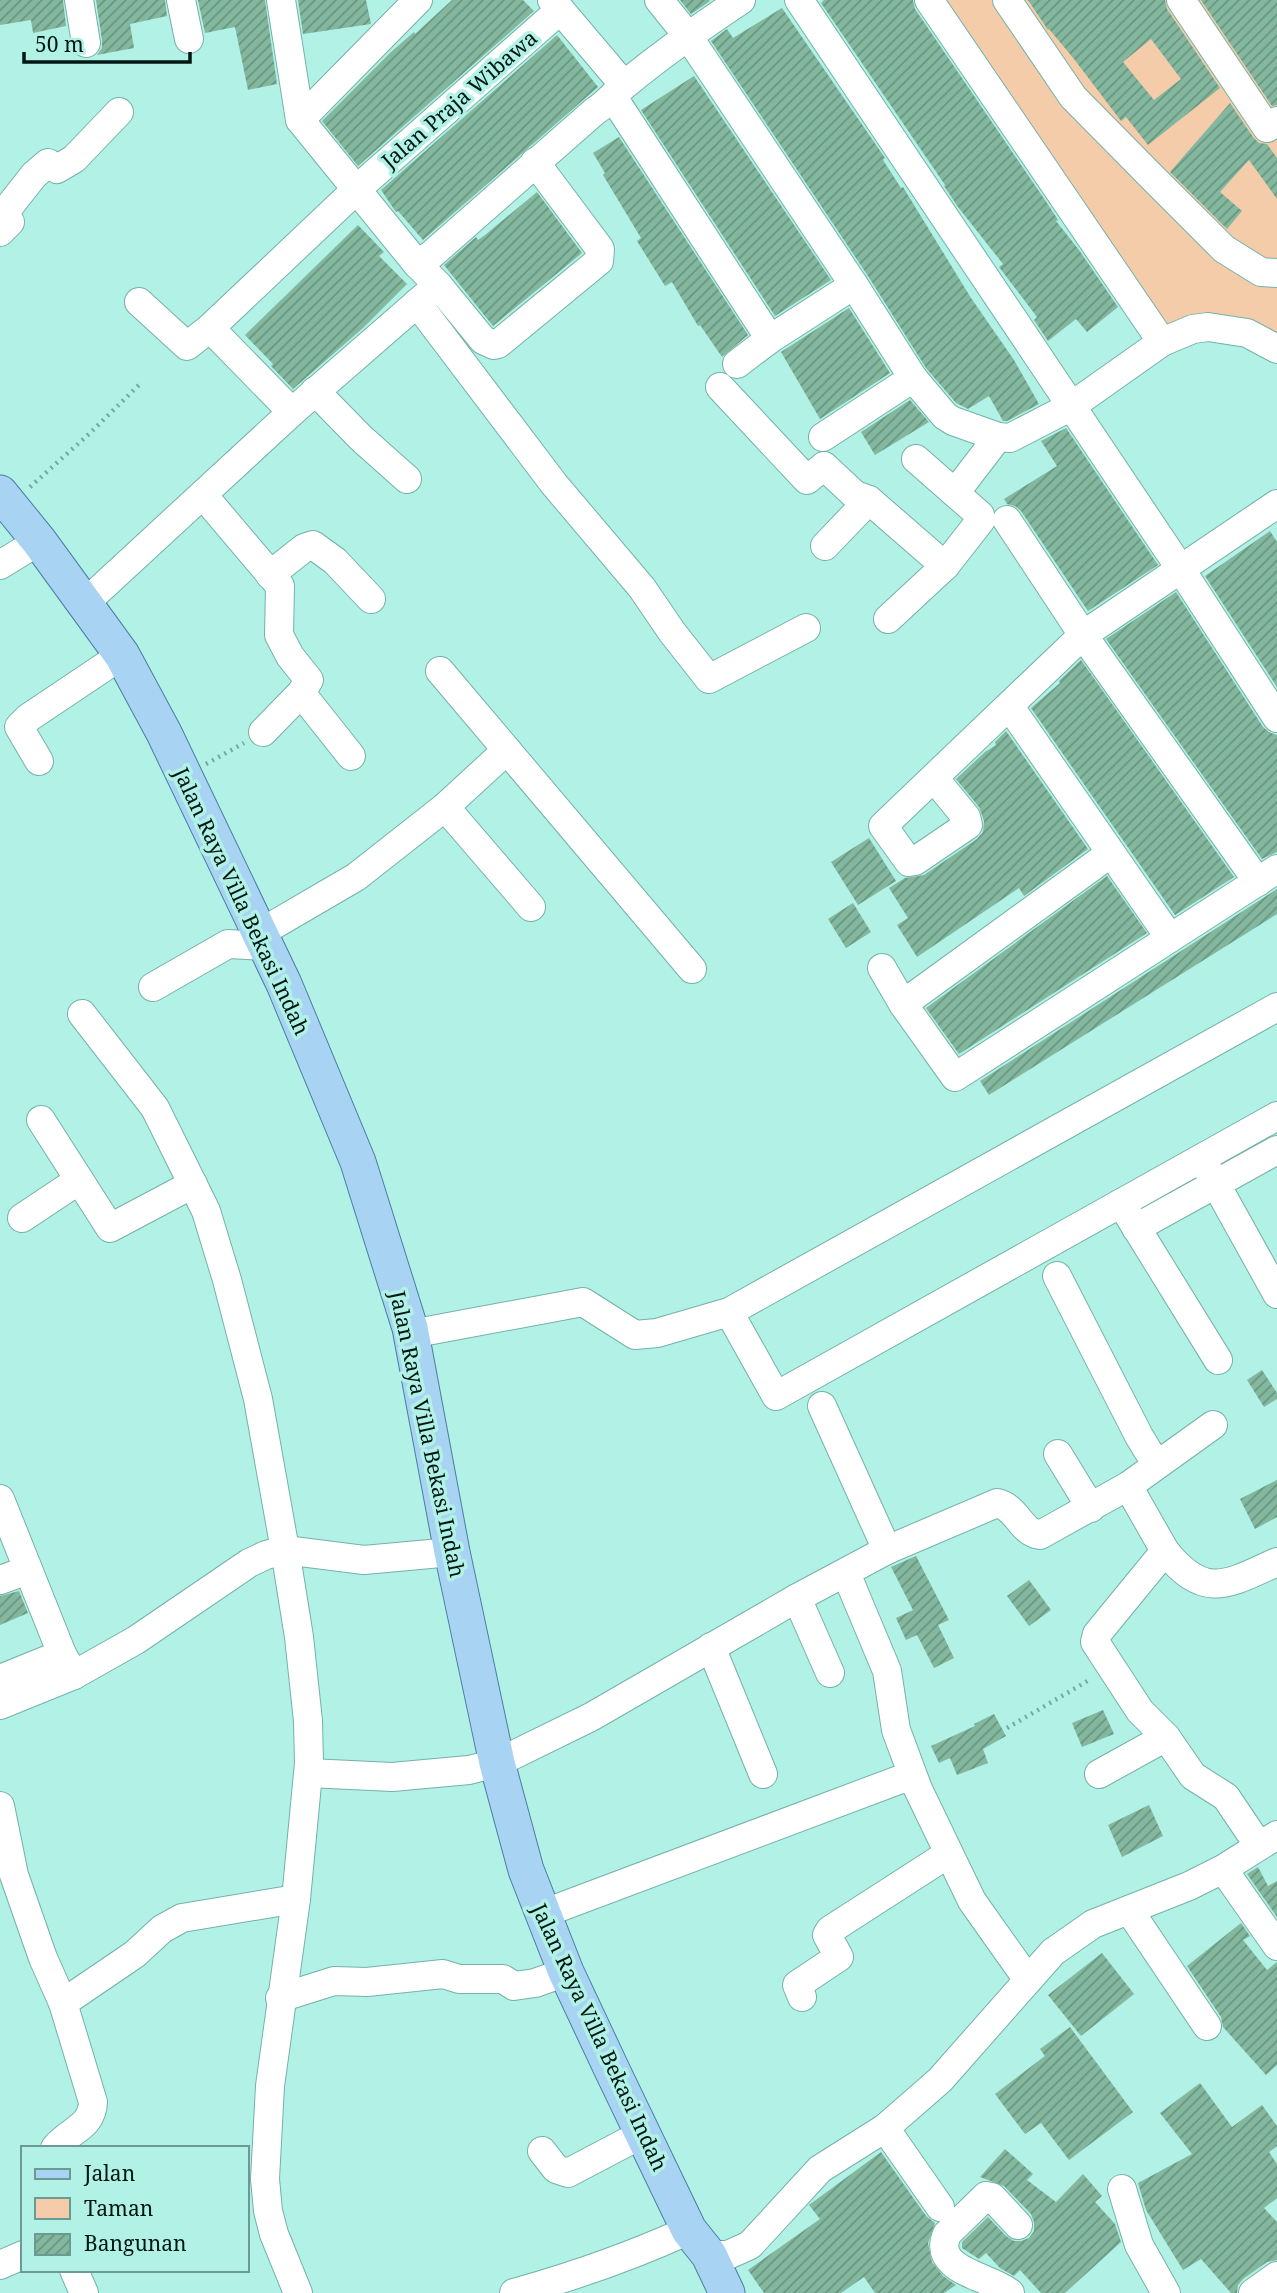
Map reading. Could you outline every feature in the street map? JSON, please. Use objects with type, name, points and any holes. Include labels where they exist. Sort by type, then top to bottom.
[{"type":"main road","name":"Jalan Raya Villa Bekasi Indah","points":[[14,518],[85,603],[122,655],[164,733],[263,939],[358,1163],[411,1334],[452,1552],[497,1763],[526,1870],[566,1972],[644,2133],[727,2293]]},
{"type":"street","points":[[79,0],[86,43]]},
{"type":"street","points":[[181,0],[189,39]]},
{"type":"street","points":[[281,0],[300,120],[417,264],[428,294],[545,474],[642,588],[709,679],[806,628]]},
{"type":"street","points":[[300,120],[392,11],[418,0]]},
{"type":"street","points":[[659,0],[688,36],[913,378],[945,416],[998,438],[1010,438],[1070,407],[1162,342],[1194,329],[1208,327],[1247,333],[1277,349]]},
{"type":"street","points":[[417,264],[431,255],[618,91],[688,36],[741,0]]},
{"type":"street","points":[[799,0],[1180,568],[1277,718]]},
{"type":"street","points":[[929,0],[1162,342]]},
{"type":"street","points":[[1007,0],[1073,97],[1149,174],[1224,249],[1261,272],[1277,273]]},
{"type":"street","points":[[1181,0],[1267,128],[1277,121]]},
{"type":"street","points":[[556,5],[618,91],[770,339]]},
{"type":"street","name":"Jalan Praja Wibawa","points":[[139,302],[187,346],[210,328],[556,5]]},
{"type":"street","points":[[0,232],[10,222],[1,217],[33,175],[48,163],[57,169],[74,159],[119,112]]},
{"type":"street","points":[[428,294],[483,340],[494,345],[599,261],[600,252],[597,245],[536,162]]},
{"type":"street","points":[[854,285],[770,339],[728,376],[807,480],[824,466],[855,495],[869,500],[945,566]]},
{"type":"street","points":[[85,603],[315,391],[428,294]]},
{"type":"street","points":[[210,328],[292,412]]},
{"type":"street","points":[[823,437],[913,378]]},
{"type":"street","points":[[315,391],[361,438],[407,479]]},
{"type":"street","points":[[955,492],[998,438]]},
{"type":"street","points":[[888,619],[945,566],[981,520],[980,514],[916,458]]},
{"type":"street","points":[[203,495],[280,586],[278,623],[282,645],[309,680],[301,693],[263,732]]},
{"type":"street","points":[[825,546],[869,500]]},
{"type":"street","points":[[934,778],[1083,635],[1180,568],[1272,516]]},
{"type":"street","points":[[0,565],[14,518]]},
{"type":"street","points":[[882,968],[903,1004],[955,1077],[1267,876],[1083,635],[1007,520]]},
{"type":"street","points":[[270,575],[304,548],[313,545],[335,561],[371,599]]},
{"type":"street","points":[[39,761],[19,727],[27,718],[122,655]]},
{"type":"street","points":[[440,671],[692,969]]},
{"type":"street","points":[[301,693],[351,756]]},
{"type":"street","points":[[1010,707],[1170,938]]},
{"type":"street","points":[[153,987],[228,944],[263,939],[356,877],[445,807],[508,750]]},
{"type":"street","points":[[445,807],[531,907]]},
{"type":"street","points":[[903,1004],[1111,853]]},
{"type":"street","points":[[411,1334],[583,1302],[635,1335],[657,1333],[729,1312],[1277,1007]]},
{"type":"street","points":[[82,1014],[155,1108],[206,1211],[258,1399],[285,1550],[306,1697],[309,1773],[296,1899],[280,1998],[270,2086],[265,2179],[268,2211],[274,2234],[298,2293]]},
{"type":"street","points":[[729,1312],[776,1395],[1277,1116]]},
{"type":"street","points":[[41,1120],[110,1228],[193,1184]]},
{"type":"street","points":[[1136,1228],[1277,1150]]},
{"type":"street","points":[[1202,1158],[1277,1294]]},
{"type":"street","points":[[22,1218],[79,1180]]},
{"type":"street","points":[[1121,1203],[1218,1360]]},
{"type":"street","points":[[1057,1276],[1156,1464]]},
{"type":"street","points":[[822,1406],[887,1550]]},
{"type":"street","points":[[309,1773],[392,1777],[469,1770],[497,1763],[591,1717],[797,1598],[887,1550],[997,1503],[1009,1508],[1027,1531],[1040,1535],[1128,1486],[1213,1425]]},
{"type":"street","points":[[1058,1454],[1091,1508]]},
{"type":"street","points":[[1128,1486],[1165,1551],[1186,1573],[1213,1585],[1232,1583],[1277,1562]]},
{"type":"street","points":[[0,1499],[68,1664]]},
{"type":"street","points":[[0,1705],[68,1664],[162,1624],[249,1563],[266,1555],[285,1550],[364,1560],[452,1552]]},
{"type":"street","points":[[514,2293],[610,2264],[699,2242],[729,2255],[750,2245],[820,2169],[885,2128],[940,2080],[1053,1952],[1093,1924],[1189,1886],[1223,1869],[1268,1840],[1226,1797],[1193,1776],[1166,1737],[1140,1711],[1095,1642],[1095,1638],[1165,1551]]},
{"type":"street","points":[[0,1580],[28,1570]]},
{"type":"street","points":[[846,1573],[887,1671],[896,1730],[912,1775],[972,1901],[1028,1980]]},
{"type":"street","points":[[797,1598],[830,1673]]},
{"type":"street","points":[[711,1647],[763,1774]]},
{"type":"street","points":[[0,1679],[68,1664]]},
{"type":"street","points":[[1099,1774],[1166,1737]]},
{"type":"street","points":[[542,1913],[912,1775]]},
{"type":"street","points":[[0,1807],[14,1875],[43,1958],[63,2003],[93,2102],[93,2110],[85,2124],[58,2146]]},
{"type":"street","points":[[802,1997],[797,1985],[838,1960],[839,1957],[827,1935],[830,1930],[948,1854]]},
{"type":"street","points":[[1223,1869],[1277,1946]]},
{"type":"street","points":[[63,2003],[135,1954],[171,1923],[182,1918],[296,1899]]},
{"type":"street","points":[[1129,1910],[1207,2026]]},
{"type":"street","points":[[280,1998],[334,1981],[367,1982],[443,1974],[459,1979],[503,1979],[514,1986],[535,1983],[566,1972]]},
{"type":"street","points":[[885,2128],[940,2207]]},
{"type":"street","points":[[542,2151],[556,2169],[568,2173],[644,2133]]},
{"type":"street","points":[[1122,2189],[1139,2245],[1166,2293]]},
{"type":"street","points":[[1010,2293],[1001,2285],[956,2268],[945,2252],[944,2242],[947,2234],[986,2196],[992,2197],[1018,2225]]},
{"type":"street","points":[[0,2265],[21,2256]]},
{"type":"street","points":[[75,2272],[84,2293]]},
{"type":"street","points":[[1253,2293],[1277,2276]]},
{"type":"path","points":[[14,518],[89,434],[139,384]]},
{"type":"path","points":[[184,777],[263,732]]},
{"type":"path","points":[[1007,1728],[1110,1668]]},
{"type":"green space","points":[[929,0],[1277,0],[1277,349],[1247,333],[1162,342]]},
{"type":"building","points":[[0,0],[63,0],[66,26],[33,33],[31,20],[0,25]]},
{"type":"building","points":[[96,0],[165,0],[167,16],[130,24],[134,48],[97,55],[102,48],[102,40]]},
{"type":"building","points":[[198,0],[265,0],[277,84],[248,90],[235,27],[205,33]]},
{"type":"building","points":[[298,0],[366,0],[371,24],[303,34]]},
{"type":"building","points":[[452,0],[523,0],[534,11],[358,166],[322,121],[391,52]]},
{"type":"building","points":[[680,0],[709,0],[710,1],[691,14]]},
{"type":"building","points":[[824,0],[913,0],[915,9],[1047,203],[1058,220],[1056,221],[1118,307],[1087,332],[1076,319],[1048,341],[1034,320],[1037,317],[999,267],[1003,264],[958,207],[821,3]]},
{"type":"building","points":[[1028,0],[1165,0],[1167,9],[1220,88],[1148,145],[1126,117],[1121,121],[1074,59],[1048,30]],"holes":[[[1151,39],[1181,79],[1154,100],[1123,62]]]},
{"type":"building","points":[[1201,0],[1277,0],[1277,105],[1272,106]]},
{"type":"building","points":[[782,8],[885,158],[883,160],[1014,360],[1039,404],[1003,421],[989,396],[968,409],[956,403],[926,368],[711,41],[727,29],[733,38]]},
{"type":"building","points":[[557,35],[598,87],[423,240],[398,211],[396,212],[381,190]]},
{"type":"building","points":[[694,76],[831,280],[775,316],[641,110]]},
{"type":"building","points":[[1230,103],[1253,137],[1259,143],[1267,144],[1277,158],[1277,199],[1249,160],[1220,192],[1242,211],[1227,229],[1170,172]]},
{"type":"building","points":[[619,137],[748,335],[722,357],[700,325],[698,326],[672,282],[665,286],[637,241],[641,238],[603,175],[605,173],[593,153]]},
{"type":"building","points":[[537,192],[582,253],[493,326],[444,265],[476,237],[478,240],[485,235]]},
{"type":"building","points":[[358,225],[384,252],[379,256],[407,284],[363,328],[293,389],[245,335]]},
{"type":"building","points":[[849,308],[890,373],[820,419],[781,352]]},
{"type":"building","points":[[910,400],[929,422],[875,455],[861,432]]},
{"type":"building","points":[[1066,428],[1158,565],[1088,611],[1021,511],[1007,504],[1004,499],[1057,466],[1041,441]]},
{"type":"building","points":[[1270,531],[1277,542],[1277,687],[1205,576]]},
{"type":"building","points":[[1176,592],[1263,727],[1277,735],[1277,852],[1262,859],[1106,639]]},
{"type":"building","points":[[1081,660],[1234,877],[1175,915],[1031,708]]},
{"type":"building","points":[[1006,731],[1088,849],[1024,896],[1019,888],[917,957],[897,925],[908,918],[889,888],[905,878],[924,875],[977,839],[983,832],[984,821],[979,807],[956,779],[996,745],[995,742]]},
{"type":"building","points":[[869,838],[896,881],[858,905],[831,862]]},
{"type":"building","points":[[1107,876],[1147,933],[959,1054],[926,1008]]},
{"type":"building","points":[[1277,889],[1277,914],[989,1095],[980,1081]]},
{"type":"building","points":[[853,903],[871,932],[846,948],[828,919]]},
{"type":"building","points":[[1262,1370],[1277,1393],[1277,1399],[1264,1407],[1247,1380]]},
{"type":"building","points":[[1277,1480],[1277,1517],[1255,1529],[1240,1499]]},
{"type":"building","points":[[916,1556],[949,1620],[938,1625],[954,1658],[934,1668],[917,1635],[906,1640],[896,1618],[913,1610],[891,1567]]},
{"type":"building","points":[[1029,1580],[1051,1610],[1029,1626],[1007,1596]]},
{"type":"building","points":[[19,1591],[28,1613],[0,1625],[0,1596]]},
{"type":"building","points":[[1103,1710],[1114,1734],[1082,1747],[1072,1723]]},
{"type":"building","points":[[994,1714],[1006,1736],[983,1749],[988,1763],[957,1775],[950,1758],[939,1763],[931,1746]]},
{"type":"building","points":[[1149,1805],[1163,1836],[1122,1857],[1108,1825]]},
{"type":"building","points":[[1258,1867],[1268,1886],[1277,1881],[1277,1917],[1247,1874]]},
{"type":"building","points":[[1241,1923],[1250,1936],[1243,1940],[1267,1970],[1277,1962],[1277,2065],[1266,2075],[1223,2027],[1221,2017],[1187,1966]]},
{"type":"building","points":[[1102,1953],[1134,1994],[1081,2036],[1048,1995]]},
{"type":"building","points":[[1070,2027],[1133,2112],[1069,2160],[1041,2123],[1025,2134],[995,2094],[1045,2056],[1040,2049]]},
{"type":"building","points":[[1200,2083],[1232,2127],[1262,2105],[1277,2126],[1277,2146],[1269,2152],[1277,2164],[1277,2198],[1264,2208],[1277,2222],[1277,2260],[1267,2262],[1243,2279],[1238,2285],[1237,2293],[1231,2293],[1201,2259],[1183,2270],[1146,2210],[1138,2183],[1192,2154],[1160,2113]]},
{"type":"building","points":[[1005,2149],[1033,2174],[1027,2180],[1056,2202],[1083,2174],[1102,2196],[1095,2202],[1115,2224],[1121,2242],[1065,2293],[1041,2293],[1020,2270],[1014,2276],[1000,2268],[986,2253],[979,2259],[962,2248],[962,2242],[988,2217],[1014,2241],[1029,2238],[1034,2231],[1031,2214],[1004,2186],[980,2177]]},
{"type":"building","points":[[881,2152],[926,2216],[935,2223],[928,2243],[932,2262],[943,2276],[956,2285],[944,2293],[875,2293],[864,2277],[841,2293],[764,2293],[748,2270],[820,2219],[809,2205]]}]
